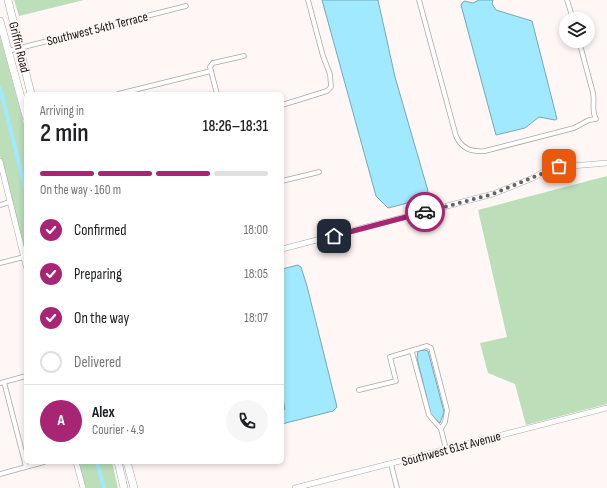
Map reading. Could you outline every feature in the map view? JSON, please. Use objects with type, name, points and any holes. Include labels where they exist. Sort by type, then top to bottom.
[{"type":"main road","name":"Griffin Road","points":[[8,0],[31,92]]},
{"type":"main road","name":"Griffin Road","points":[[0,21],[24,109]]},
{"type":"main road","points":[[118,464],[124,488]]},
{"type":"main road","points":[[128,464],[134,488]]},
{"type":"street","points":[[284,104],[327,91],[331,87],[330,74],[323,56],[308,0]]},
{"type":"street","points":[[419,0],[456,136],[462,146],[471,150],[485,151],[574,128],[596,119],[593,114],[594,100],[580,48]]},
{"type":"street","points":[[567,0],[570,12]]},
{"type":"street","name":"Southwest 54th Terrace","points":[[8,51],[186,6]]},
{"type":"street","points":[[216,92],[210,67],[214,63],[244,56]]},
{"type":"street","points":[[126,92],[211,71]]},
{"type":"street","points":[[0,161],[24,257],[0,263]]},
{"type":"street","points":[[284,248],[481,197],[533,178],[548,170],[553,165],[560,167],[607,163]]},
{"type":"street","points":[[533,178],[556,179],[561,174],[578,166]]},
{"type":"street","points":[[560,167],[561,174]]},
{"type":"street","points":[[548,170],[551,178]]},
{"type":"street","points":[[284,181],[319,172]]},
{"type":"street","points":[[0,205],[10,202]]},
{"type":"street","points":[[359,390],[396,381],[390,357],[412,352],[427,346],[431,348],[447,410],[445,422],[441,429]]},
{"type":"street","points":[[412,352],[429,416],[441,429],[446,449]]},
{"type":"street","points":[[24,377],[2,383],[24,460]]},
{"type":"street","name":"Southwest 61st Avenue","points":[[295,488],[607,408]]},
{"type":"street","points":[[0,474],[37,464]]},
{"type":"street","points":[[77,464],[83,488]]},
{"type":"street","points":[[391,464],[397,488]]},
{"type":"green space","points":[[14,0],[84,0],[19,16]]},
{"type":"green space","points":[[0,37],[24,124],[24,251],[0,155]]},
{"type":"green space","points":[[607,176],[607,404],[526,425],[515,384],[488,373],[480,343],[507,337],[478,210]]},
{"type":"green space","points":[[79,464],[112,464],[118,488],[86,488]]},
{"type":"water","points":[[322,0],[378,0],[395,77],[428,191],[423,199],[388,208],[376,196]]},
{"type":"water","points":[[479,0],[493,0],[492,4],[496,10],[532,21],[557,119],[555,120],[539,117],[525,128],[496,135],[461,5],[464,1],[473,3]]},
{"type":"water","points":[[298,265],[301,267],[337,407],[333,411],[284,423],[285,409],[284,268]]},
{"type":"water","points":[[418,351],[428,351],[444,412],[440,423],[431,415],[417,358]]},
{"type":"waterway","points":[[0,88],[24,183]]},
{"type":"waterway","points":[[98,464],[104,488]]},
{"type":"way so far","points":[[425,212],[493,194],[546,172],[552,165],[559,166]]},
{"type":"route","points":[[334,236],[425,212]]}]
